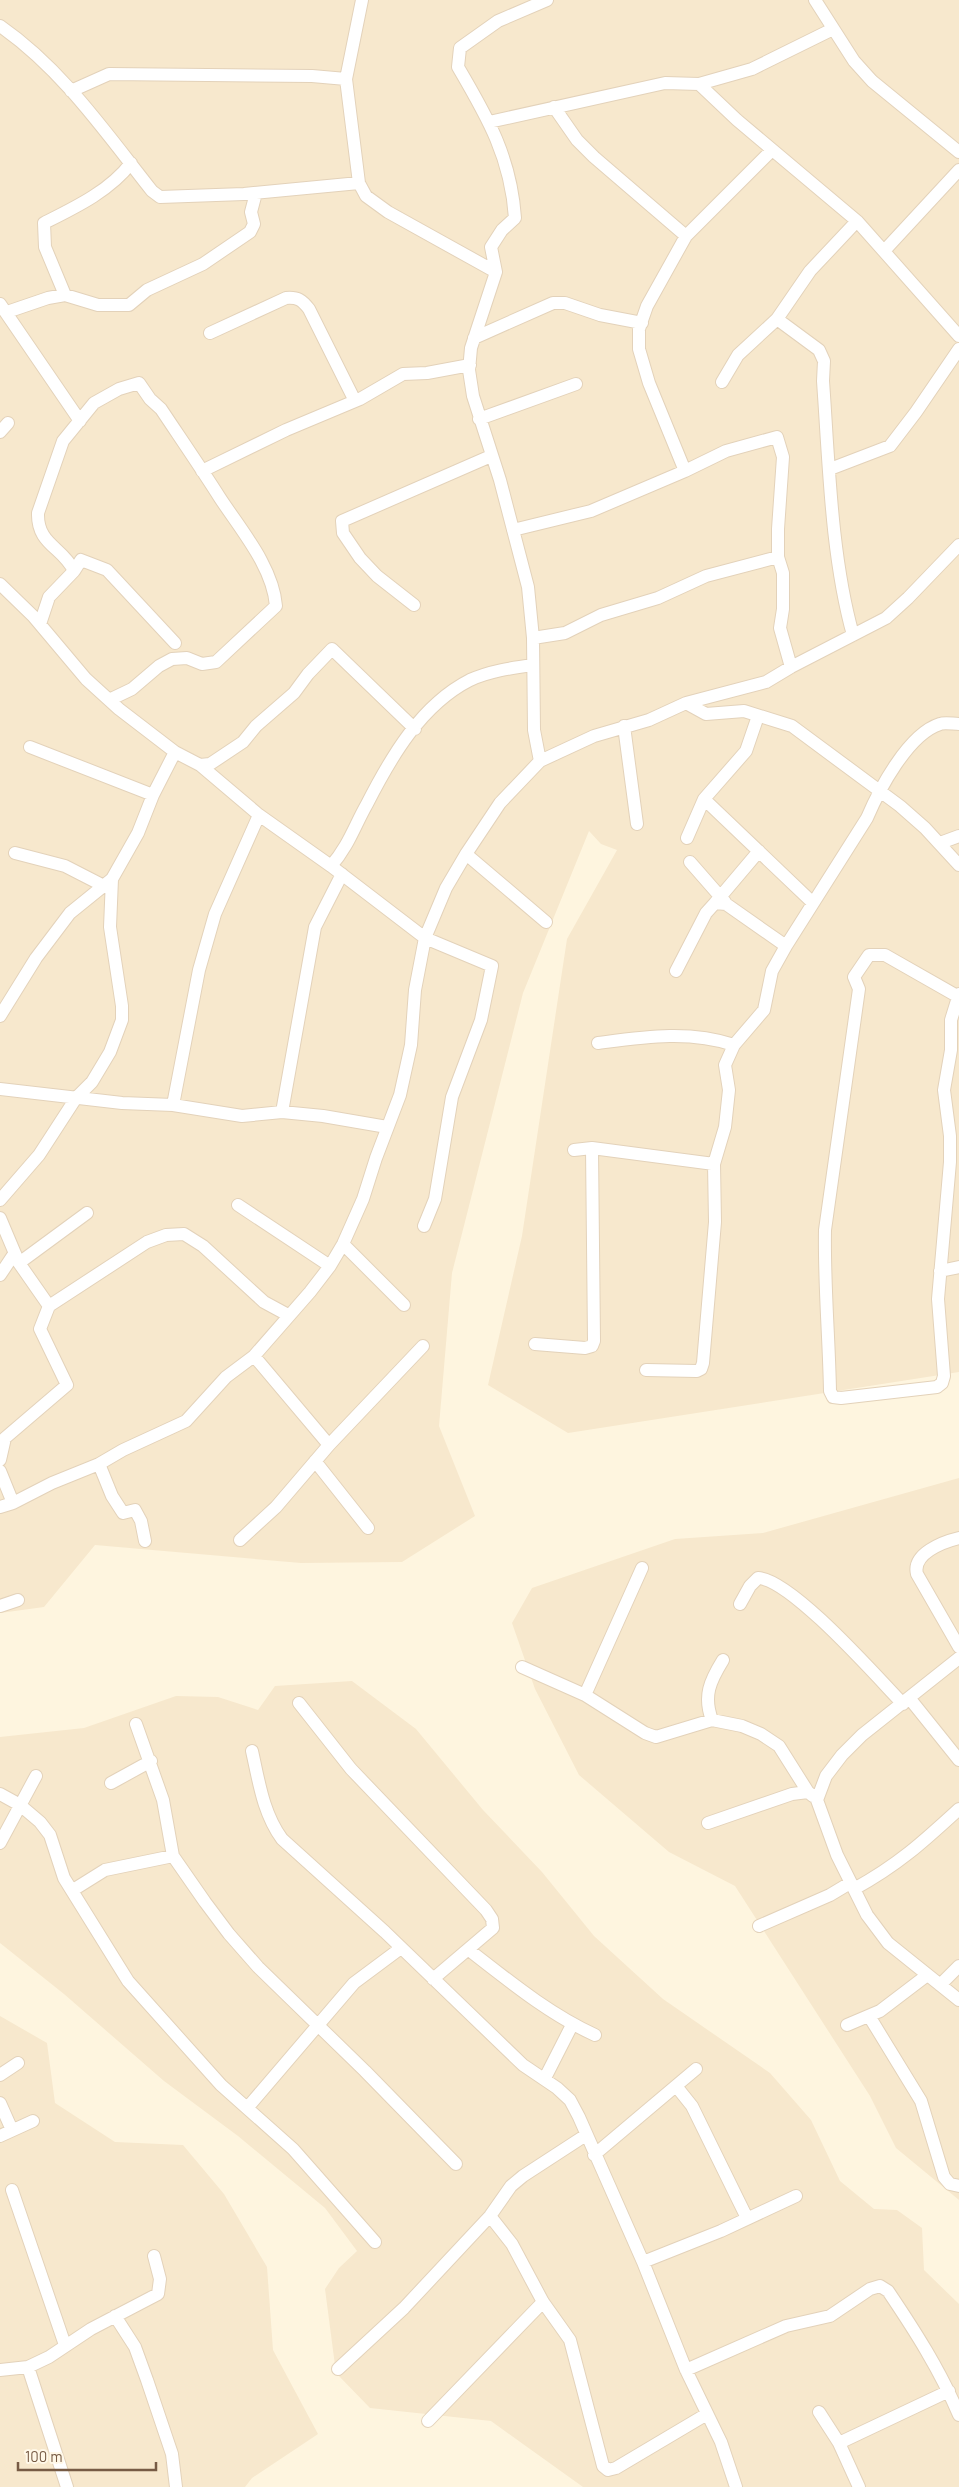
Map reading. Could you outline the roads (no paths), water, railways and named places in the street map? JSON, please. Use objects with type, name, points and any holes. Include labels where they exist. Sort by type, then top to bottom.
[{"type":"street","points":[[362,0],[346,79],[359,183],[366,196],[388,212],[496,272]]},
{"type":"street","points":[[540,761],[534,730],[533,638],[528,587],[513,530],[479,419],[473,396],[470,365],[474,338],[496,272],[491,247],[502,230],[515,218],[513,191],[508,166],[489,122],[458,67],[460,48],[498,22],[548,0]]},
{"type":"street","points":[[815,0],[854,61],[872,81],[959,152]]},
{"type":"street","points":[[0,26],[37,56],[71,91],[146,183],[160,197],[256,193],[359,183]]},
{"type":"street","points":[[489,122],[665,83],[698,84],[752,69],[833,29]]},
{"type":"street","points":[[71,91],[109,74],[312,76],[346,79]]},
{"type":"street","points":[[698,84],[772,150],[857,221],[959,336]]},
{"type":"street","points":[[554,107],[577,140],[594,158],[686,236]]},
{"type":"street","points":[[685,471],[658,407],[642,358],[640,349],[642,323],[647,306],[686,236],[772,150]]},
{"type":"street","points":[[66,295],[45,247],[44,223],[72,208],[121,176],[130,163]]},
{"type":"street","points":[[884,251],[959,170]]},
{"type":"street","points":[[121,176],[146,183]]},
{"type":"street","points":[[80,421],[3,308],[66,295],[98,306],[129,305],[146,290],[203,264],[250,232],[254,224],[251,212],[256,193]]},
{"type":"street","points":[[722,382],[738,355],[777,319],[810,271],[857,221]]},
{"type":"street","points":[[210,333],[286,298],[302,300],[309,309],[355,401]]},
{"type":"street","points":[[474,338],[553,303],[565,303],[600,315],[642,323]]},
{"type":"street","points":[[777,319],[819,350],[824,361],[823,381],[830,469],[844,600],[853,635]]},
{"type":"street","points":[[830,469],[890,446],[959,349]]},
{"type":"street","points":[[202,470],[286,430],[355,401],[403,374],[426,373],[470,365]]},
{"type":"street","points":[[74,571],[70,562],[42,536],[38,523],[38,513],[63,441],[94,403],[119,389],[139,383],[150,399],[161,409],[265,568],[275,594],[276,606],[216,662],[202,664],[187,658],[172,659],[159,666],[132,689],[109,700]]},
{"type":"street","points":[[479,419],[576,384]]},
{"type":"street","points":[[513,530],[591,511],[685,471],[726,451],[777,437],[783,457],[778,557],[784,573],[783,609],[780,628],[790,667]]},
{"type":"street","points":[[414,605],[377,576],[360,558],[343,533],[342,521],[491,456]]},
{"type":"street","points":[[0,1507],[13,1503],[52,1483],[99,1464],[123,1450],[186,1422],[226,1376],[254,1356],[330,1266],[343,1244],[364,1199],[387,1127],[400,1095],[407,1061],[414,990],[426,938],[446,888],[500,803],[540,761],[594,736],[649,720],[686,703],[766,682],[790,667],[886,618],[959,545]]},
{"type":"street","points":[[533,638],[565,633],[601,615],[658,598],[706,576],[778,557]]},
{"type":"street","points":[[40,624],[49,597],[74,571],[81,560],[107,570],[175,642]]},
{"type":"street","points":[[1,586],[40,624],[86,680],[175,752],[200,765],[259,815],[342,874],[426,938],[492,966],[493,971],[481,1020],[452,1097],[435,1199],[424,1226]]},
{"type":"street","points":[[200,765],[210,764],[243,742],[256,726],[294,693],[308,674],[332,649],[415,729]]},
{"type":"street","points":[[331,866],[346,848],[390,762],[426,712],[470,680],[502,669],[533,665]]},
{"type":"street","points":[[686,703],[706,714],[744,710],[792,726],[900,806],[940,843],[959,865]]},
{"type":"street","points":[[687,838],[704,799],[746,751],[758,716]]},
{"type":"street","points":[[646,1370],[697,1371],[701,1369],[703,1363],[714,1241],[714,1164],[725,1127],[729,1090],[726,1065],[734,1045],[764,1010],[772,971],[867,818],[878,791],[902,757],[921,736],[940,724],[959,724]]},
{"type":"street","points":[[624,726],[637,824]]},
{"type":"street","points":[[30,747],[153,795]]},
{"type":"street","points":[[0,1016],[56,930],[70,913],[108,883],[138,833],[153,795],[175,752]]},
{"type":"street","points":[[704,799],[813,903]]},
{"type":"street","points":[[173,1105],[200,970],[215,914],[259,815]]},
{"type":"street","points":[[940,843],[959,836]]},
{"type":"street","points":[[676,970],[706,913],[720,901],[759,851]]},
{"type":"street","points":[[15,852],[65,866],[108,883]]},
{"type":"street","points":[[466,854],[546,922]]},
{"type":"street","points":[[690,862],[720,901],[786,946]]},
{"type":"street","points":[[282,1112],[315,927],[342,874]]},
{"type":"street","points":[[0,1200],[39,1155],[76,1098],[92,1082],[110,1052],[122,1020],[122,1006],[110,927],[108,883]]},
{"type":"street","points":[[869,955],[885,955],[958,995],[951,1020],[951,1050],[944,1090],[950,1136],[950,1187],[938,1299],[944,1376],[942,1383],[936,1387],[841,1398],[833,1397],[830,1391],[829,1324],[824,1263],[825,1230],[858,988],[854,977],[869,955]]},
{"type":"street","points":[[598,1043],[646,1037],[686,1035],[713,1038],[734,1045]]},
{"type":"street","points":[[0,1089],[76,1098],[173,1105],[242,1116],[282,1112],[323,1116],[387,1127]]},
{"type":"street","points":[[574,1150],[592,1148],[714,1164]]},
{"type":"street","points":[[535,1344],[585,1348],[592,1346],[594,1341],[592,1148]]},
{"type":"street","points":[[238,1205],[330,1266]]},
{"type":"street","points":[[0,1275],[17,1259],[87,1213]]},
{"type":"street","points":[[0,1218],[17,1259],[49,1306]]},
{"type":"street","points":[[0,1460],[5,1438],[67,1385],[40,1329],[49,1306],[147,1242],[166,1235],[184,1234],[203,1246],[264,1302],[288,1315]]},
{"type":"street","points":[[343,1244],[404,1305]]},
{"type":"street","points":[[940,1271],[959,1267]]},
{"type":"street","points":[[240,1540],[276,1507],[314,1461],[423,1346]]},
{"type":"street","points":[[254,1356],[329,1445]]},
{"type":"street","points":[[314,1461],[368,1528]]},
{"type":"street","points":[[99,1464],[112,1496],[123,1513],[135,1510],[141,1521],[145,1541]]},
{"type":"street","points":[[0,1471],[13,1503]]},
{"type":"street","points":[[959,1538],[918,1559],[915,1566],[917,1574],[959,1647]]},
{"type":"street","points":[[585,1695],[642,1568]]},
{"type":"street","points":[[740,1604],[750,1586],[758,1578],[767,1578],[784,1589],[829,1628],[906,1702],[959,1760]]},
{"type":"street","points":[[0,1606],[18,1600]]},
{"type":"street","points":[[813,1796],[842,1755],[862,1735],[906,1702],[931,1679],[959,1658]]},
{"type":"street","points":[[712,1720],[706,1705],[708,1691],[714,1674],[723,1660]]},
{"type":"street","points":[[522,1667],[585,1695],[645,1733],[656,1737],[712,1720],[742,1726],[779,1746],[813,1796],[852,1886],[867,1915],[888,1943],[926,1976],[959,2000]]},
{"type":"street","points":[[299,1702],[351,1769],[486,1910],[492,1919],[493,1928],[433,1979]]},
{"type":"street","points":[[136,1724],[163,1800],[173,1856],[228,1934],[258,1967],[456,2164]]},
{"type":"street","points":[[252,1751],[263,1802],[272,1826],[277,1832],[523,2065],[545,2078],[570,2100],[643,2262],[686,2370],[721,2442],[736,2487]]},
{"type":"street","points":[[111,1783],[150,1761]]},
{"type":"street","points":[[0,1843],[36,1776]]},
{"type":"street","points":[[0,1794],[20,1805],[40,1822],[50,1835],[64,1878],[128,1981],[221,2085],[293,2149],[375,2242]]},
{"type":"street","points":[[708,1823],[792,1794],[813,1796]]},
{"type":"street","points":[[759,1926],[885,1872],[905,1858],[959,1809]]},
{"type":"street","points":[[73,1890],[104,1870],[173,1856]]},
{"type":"street","points":[[248,2107],[354,1983],[401,1948]]},
{"type":"street","points":[[469,1950],[534,2000],[572,2025],[595,2035]]},
{"type":"street","points":[[940,1985],[959,1966]]},
{"type":"street","points":[[847,2025],[880,2011],[926,1976]]},
{"type":"street","points":[[868,2016],[921,2101],[944,2177],[950,2184],[959,2186]]},
{"type":"street","points":[[545,2078],[572,2025]]},
{"type":"street","points":[[0,2075],[18,2063]]},
{"type":"street","points":[[594,2155],[696,2069]]},
{"type":"street","points":[[676,2086],[692,2106],[747,2218]]},
{"type":"street","points":[[0,2104],[12,2130]]},
{"type":"street","points":[[0,2136],[33,2121]]},
{"type":"street","points":[[338,2369],[404,2308],[490,2216],[511,2186],[523,2176],[586,2135]]},
{"type":"street","points":[[12,2190],[65,2346]]},
{"type":"street","points":[[643,2262],[721,2231],[796,2196]]},
{"type":"street","points":[[490,2216],[512,2244],[543,2302],[570,2340],[603,2466],[608,2470],[616,2468],[707,2414]]},
{"type":"street","points":[[0,2370],[28,2366],[49,2357],[115,2316],[158,2294],[160,2279],[154,2256]]},
{"type":"street","points":[[686,2370],[786,2326],[830,2316],[870,2289],[880,2286],[888,2291],[921,2339],[949,2391],[959,2415]]},
{"type":"street","points":[[428,2421],[543,2302]]},
{"type":"street","points":[[115,2316],[135,2347],[147,2380],[172,2454],[176,2487]]},
{"type":"street","points":[[28,2366],[67,2487]]},
{"type":"street","points":[[838,2443],[949,2391]]},
{"type":"street","points":[[819,2412],[838,2443],[859,2487]]}]
